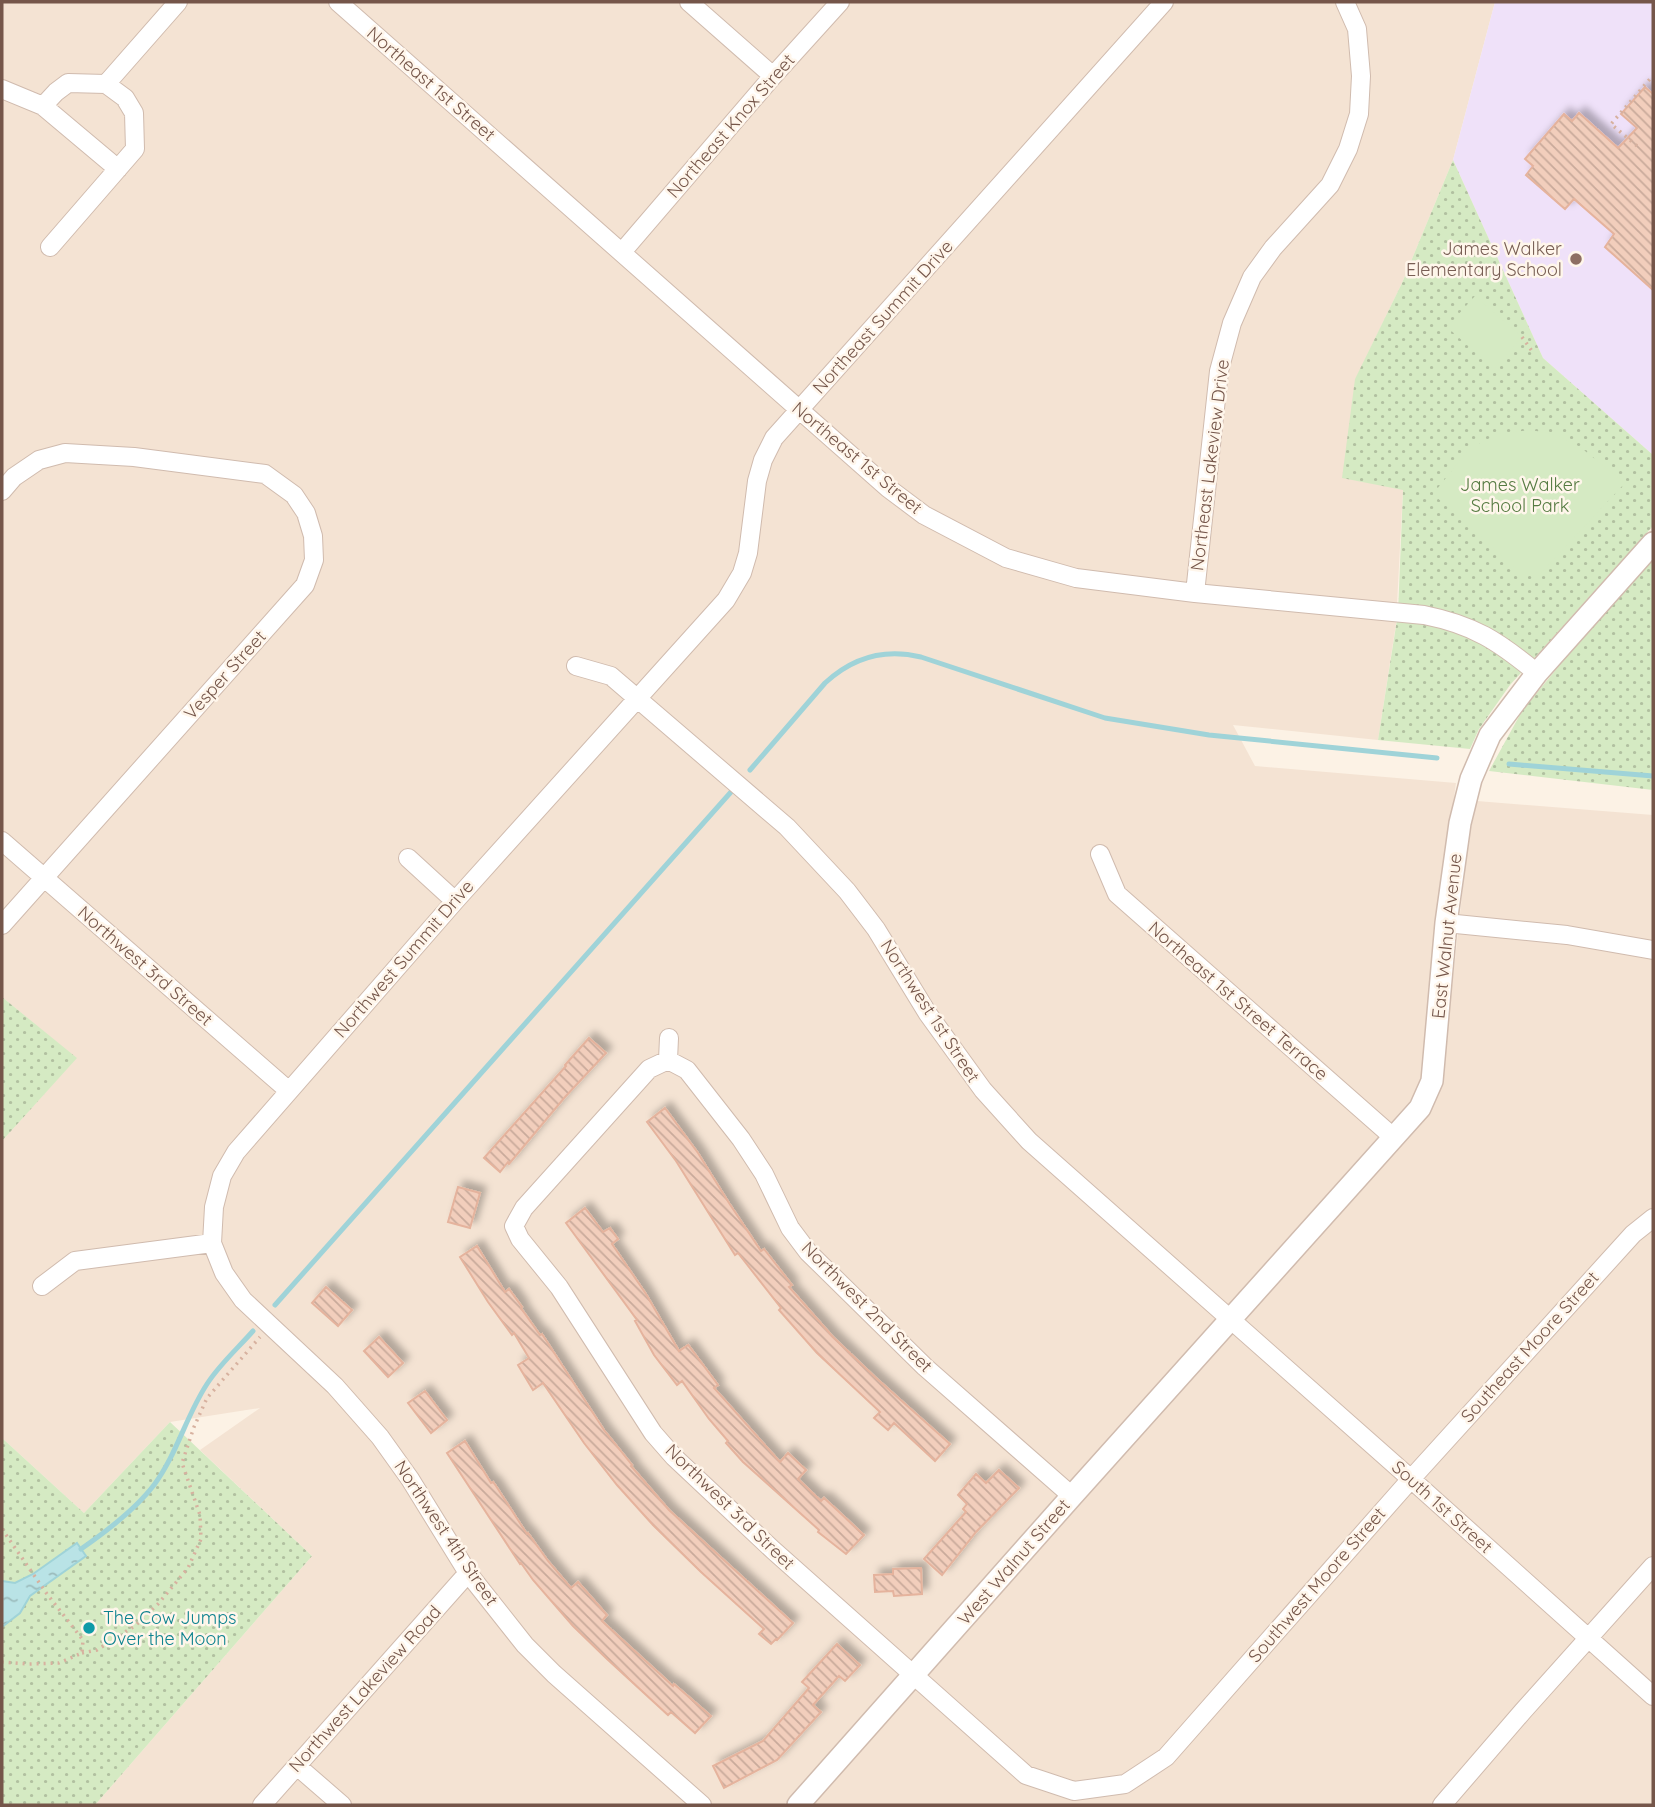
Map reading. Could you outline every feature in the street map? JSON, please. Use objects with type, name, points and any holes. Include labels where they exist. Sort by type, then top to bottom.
[{"type":"street","points":[[106,83],[178,2]]},
{"type":"street","name":"Northeast 1st Street","points":[[338,2],[888,488],[957,533],[1006,558],[1076,578],[1195,593],[1424,615],[1447,620],[1472,629],[1505,647],[1537,673]]},
{"type":"street","points":[[689,2],[773,76]]},
{"type":"street","name":"Northeast Knox Street","points":[[622,252],[840,2]]},
{"type":"street","name":"Northeast Summit Drive","points":[[638,697],[726,600],[742,573],[748,553],[757,481],[763,460],[774,438],[1164,2]]},
{"type":"street","name":"Northeast Lakeview Drive","points":[[1195,593],[1219,370],[1232,323],[1252,277],[1273,248],[1330,186],[1348,149],[1359,114],[1361,76],[1357,29],[1345,2]]},
{"type":"street","points":[[43,106],[55,92],[68,83],[106,83],[125,98],[134,113],[135,149],[50,247]]},
{"type":"street","points":[[2,89],[43,106],[118,169]]},
{"type":"street","name":"Vesper Street","points":[[2,491],[14,477],[39,460],[65,453],[134,457],[265,474],[294,495],[306,513],[313,536],[314,559],[305,584],[2,925]]},
{"type":"street","name":"East Walnut Avenue","points":[[1230,1319],[1420,1108],[1432,1081],[1447,923],[1460,823],[1471,779],[1490,735],[1537,673],[1653,543]]},
{"type":"street","name":"Northwest 1st Street","points":[[576,666],[611,676],[787,827],[847,891],[876,929],[928,1014],[983,1090],[1029,1141],[1230,1319]]},
{"type":"street","name":"Northwest Summit Drive","points":[[212,1242],[214,1207],[222,1176],[236,1153],[455,901],[638,697]]},
{"type":"street","name":"Northwest 3rd Street","points":[[2,841],[289,1091]]},
{"type":"street","name":"Northeast 1st Street Terrace","points":[[1100,854],[1117,894],[1393,1137]]},
{"type":"street","points":[[408,858],[455,901]]},
{"type":"street","points":[[1447,923],[1567,935],[1653,950]]},
{"type":"street","points":[[668,1060],[669,1038]]},
{"type":"street","name":"Northwest 3rd Street","points":[[668,1060],[649,1069],[524,1209],[514,1226],[525,1246],[559,1287],[653,1433],[674,1457],[772,1550],[1026,1775],[1074,1791],[1125,1784],[1166,1757],[1223,1691]]},
{"type":"street","name":"Northwest 2nd Street","points":[[668,1060],[687,1070],[741,1139],[764,1174],[790,1228],[816,1260],[925,1367],[1072,1496]]},
{"type":"street","name":"Southeast Moore Street","points":[[1411,1479],[1633,1234],[1653,1218]]},
{"type":"street","points":[[43,1286],[75,1261],[212,1242]]},
{"type":"street","name":"Northwest 4th Street","points":[[212,1242],[224,1273],[243,1300],[335,1386],[380,1437],[410,1479],[468,1573],[525,1645],[702,1805]]},
{"type":"street","name":"South 1st Street","points":[[1230,1319],[1653,1696]]},
{"type":"street","name":"West Walnut Street","points":[[798,1805],[1230,1319]]},
{"type":"street","name":"Southwest Moore Street","points":[[1223,1691],[1411,1479]]},
{"type":"street","points":[[1442,1805],[1653,1566]]},
{"type":"street","name":"Northwest Lakeview Road","points":[[262,1805],[468,1573]]},
{"type":"street","points":[[297,1766],[342,1805]]},
{"type":"path","points":[[1637,146],[1611,124],[1650,79]]},
{"type":"path","points":[[1522,337],[1532,351]]},
{"type":"path","points":[[2,1662],[59,1663],[111,1643],[136,1625],[158,1604],[188,1568],[201,1539],[200,1516],[182,1463],[194,1427],[208,1398],[271,1325]]},
{"type":"path","points":[[2,1529],[83,1640],[82,1653]]},
{"type":"shaded area","points":[[2,2],[1495,2],[1453,160],[1402,283],[1355,380],[1403,489],[1396,624],[1378,740],[1233,725],[1255,766],[1456,783],[1421,1080],[1412,1099],[784,1805],[95,1805],[312,1556],[200,1450],[260,1408],[170,1422],[84,1513],[2,1438],[2,1141],[76,1058],[2,997]]},
{"type":"shaded area","name":"James Walker Elementary School","points":[[1495,2],[1653,2],[1653,455],[1543,358],[1453,160]]},
{"type":"shaded area","points":[[1477,801],[1653,815],[1653,1805],[812,1805],[1421,1122],[1434,1104],[1441,1087],[1468,841]]},
{"type":"green space","name":"James Walker School Park","points":[[1453,160],[1543,358],[1653,455],[1653,526],[1510,685],[1479,729],[1470,749],[1378,740],[1398,613],[1403,490],[1342,478],[1355,379],[1402,283]]},
{"type":"green space","points":[[1475,296],[1522,337],[1494,369],[1447,327]]},
{"type":"green space","points":[[1531,430],[1557,435],[1580,447],[1625,483],[1539,575],[1525,576],[1433,494],[1470,448],[1498,434]]},
{"type":"green space","points":[[1653,556],[1653,790],[1489,771],[1522,711]]},
{"type":"green space","points":[[2,997],[77,1058],[2,1141]]},
{"type":"green space","points":[[170,1422],[312,1556],[95,1805],[2,1805],[2,1438],[84,1513]]},
{"type":"water","points":[[77,1543],[86,1556],[30,1596],[20,1613],[2,1627],[2,1581],[15,1583],[33,1574]]},
{"type":"building","name":"James Walker Elementary School","points":[[1645,87],[1653,94],[1653,290],[1605,247],[1614,234],[1574,199],[1565,209],[1526,175],[1533,166],[1525,159],[1564,114],[1572,121],[1579,113],[1618,148],[1637,128],[1621,114]]},
{"type":"building","points":[[589,1038],[606,1053],[500,1172],[484,1158]]},
{"type":"building","points":[[665,1108],[698,1153],[761,1251],[764,1249],[792,1285],[789,1287],[833,1337],[950,1444],[935,1461],[894,1423],[888,1430],[874,1418],[880,1412],[817,1353],[779,1310],[781,1308],[738,1253],[735,1255],[676,1161],[647,1122]]},
{"type":"building","points":[[458,1187],[480,1193],[470,1228],[448,1222]]},
{"type":"building","points":[[585,1208],[603,1232],[610,1228],[618,1239],[612,1244],[646,1294],[679,1351],[688,1345],[718,1385],[714,1388],[780,1462],[788,1453],[806,1470],[798,1479],[821,1501],[824,1498],[864,1535],[846,1554],[818,1532],[819,1530],[743,1462],[726,1443],[728,1441],[682,1381],[677,1385],[654,1355],[635,1321],[637,1320],[566,1223]]},
{"type":"building","points":[[477,1246],[505,1292],[509,1289],[540,1335],[542,1334],[604,1430],[631,1466],[669,1510],[793,1623],[777,1640],[771,1644],[759,1634],[764,1629],[653,1525],[584,1443],[543,1383],[533,1390],[518,1365],[529,1358],[514,1333],[512,1335],[488,1302],[460,1257]]},
{"type":"building","points":[[326,1287],[352,1310],[338,1326],[312,1303]]},
{"type":"building","points":[[379,1337],[403,1363],[388,1377],[364,1351]]},
{"type":"building","points":[[425,1391],[447,1420],[431,1433],[408,1403]]},
{"type":"building","points":[[465,1441],[527,1534],[571,1588],[578,1582],[607,1615],[602,1621],[673,1686],[674,1684],[711,1716],[695,1733],[671,1712],[668,1715],[607,1659],[573,1626],[520,1564],[447,1453]]},
{"type":"building","points":[[999,1470],[1019,1488],[976,1532],[942,1575],[924,1559],[966,1512],[963,1509],[967,1504],[958,1495],[976,1474],[986,1483]]},
{"type":"building","points":[[921,1568],[922,1594],[894,1596],[893,1591],[875,1592],[874,1575],[893,1574],[893,1569]]},
{"type":"building","points":[[837,1644],[860,1665],[845,1681],[839,1676],[813,1705],[821,1712],[777,1760],[724,1788],[713,1766],[763,1741],[809,1688],[802,1682]]},
{"type":"waterway","points":[[750,770],[825,683],[858,661],[882,654],[921,657],[1105,718],[1209,735],[1437,758]]},
{"type":"waterway","points":[[1509,764],[1653,776]]},
{"type":"waterway","points":[[275,1305],[731,792]]},
{"type":"waterway","points":[[81,1549],[111,1527],[154,1485],[169,1461],[207,1384],[253,1331]]},
{"type":"place","name":"James Walker Elementary School","points":[[1576,259]]},
{"type":"place","name":"The Cow Jumps Over the Moon","points":[[89,1628]]}]
